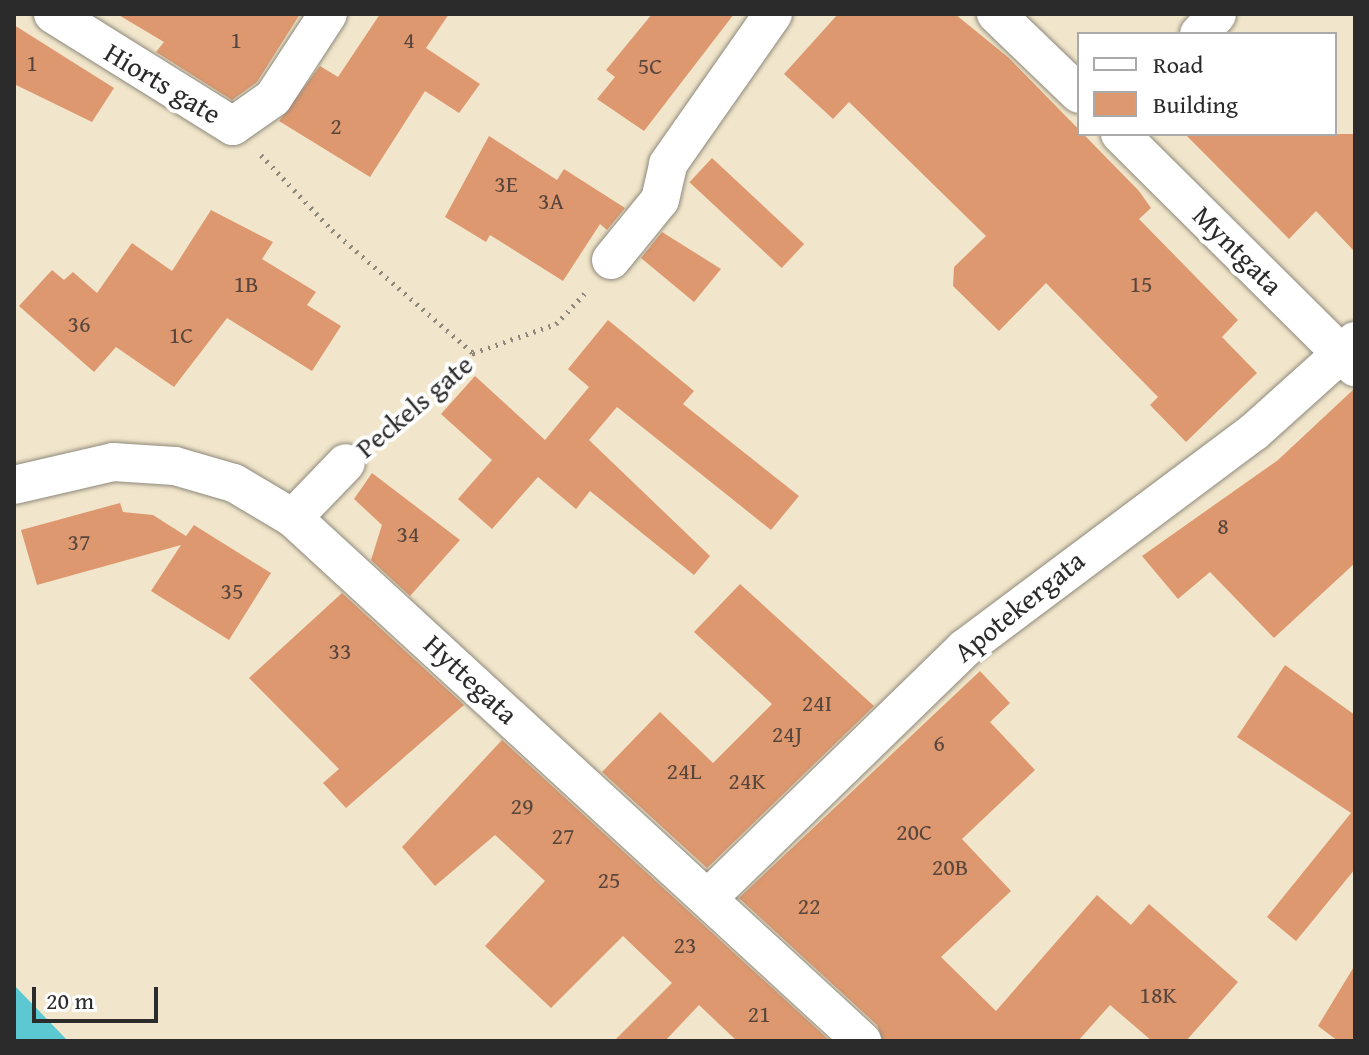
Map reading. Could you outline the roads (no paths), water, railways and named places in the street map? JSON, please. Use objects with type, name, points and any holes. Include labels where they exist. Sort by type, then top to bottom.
[{"type":"street","name":"Hiorts gate","points":[[53,14],[233,126],[273,98],[328,14]]},
{"type":"street","points":[[611,260],[660,200],[668,164],[773,14]]},
{"type":"street","points":[[996,14],[1077,92]]},
{"type":"street","points":[[1201,32],[1217,15]]},
{"type":"street","name":"Myntgata","points":[[1122,136],[1351,354]]},
{"type":"street","name":"Apotekergata","points":[[708,898],[965,648],[1254,432],[1351,354]]},
{"type":"street","name":"Hyttegata","points":[[14,485],[113,462],[175,466],[234,483],[293,518],[862,1041]]},
{"type":"street","name":"Peckels gate","points":[[293,518],[346,463]]},
{"type":"water","points":[[14,985],[68,1041],[14,1041]]}]
